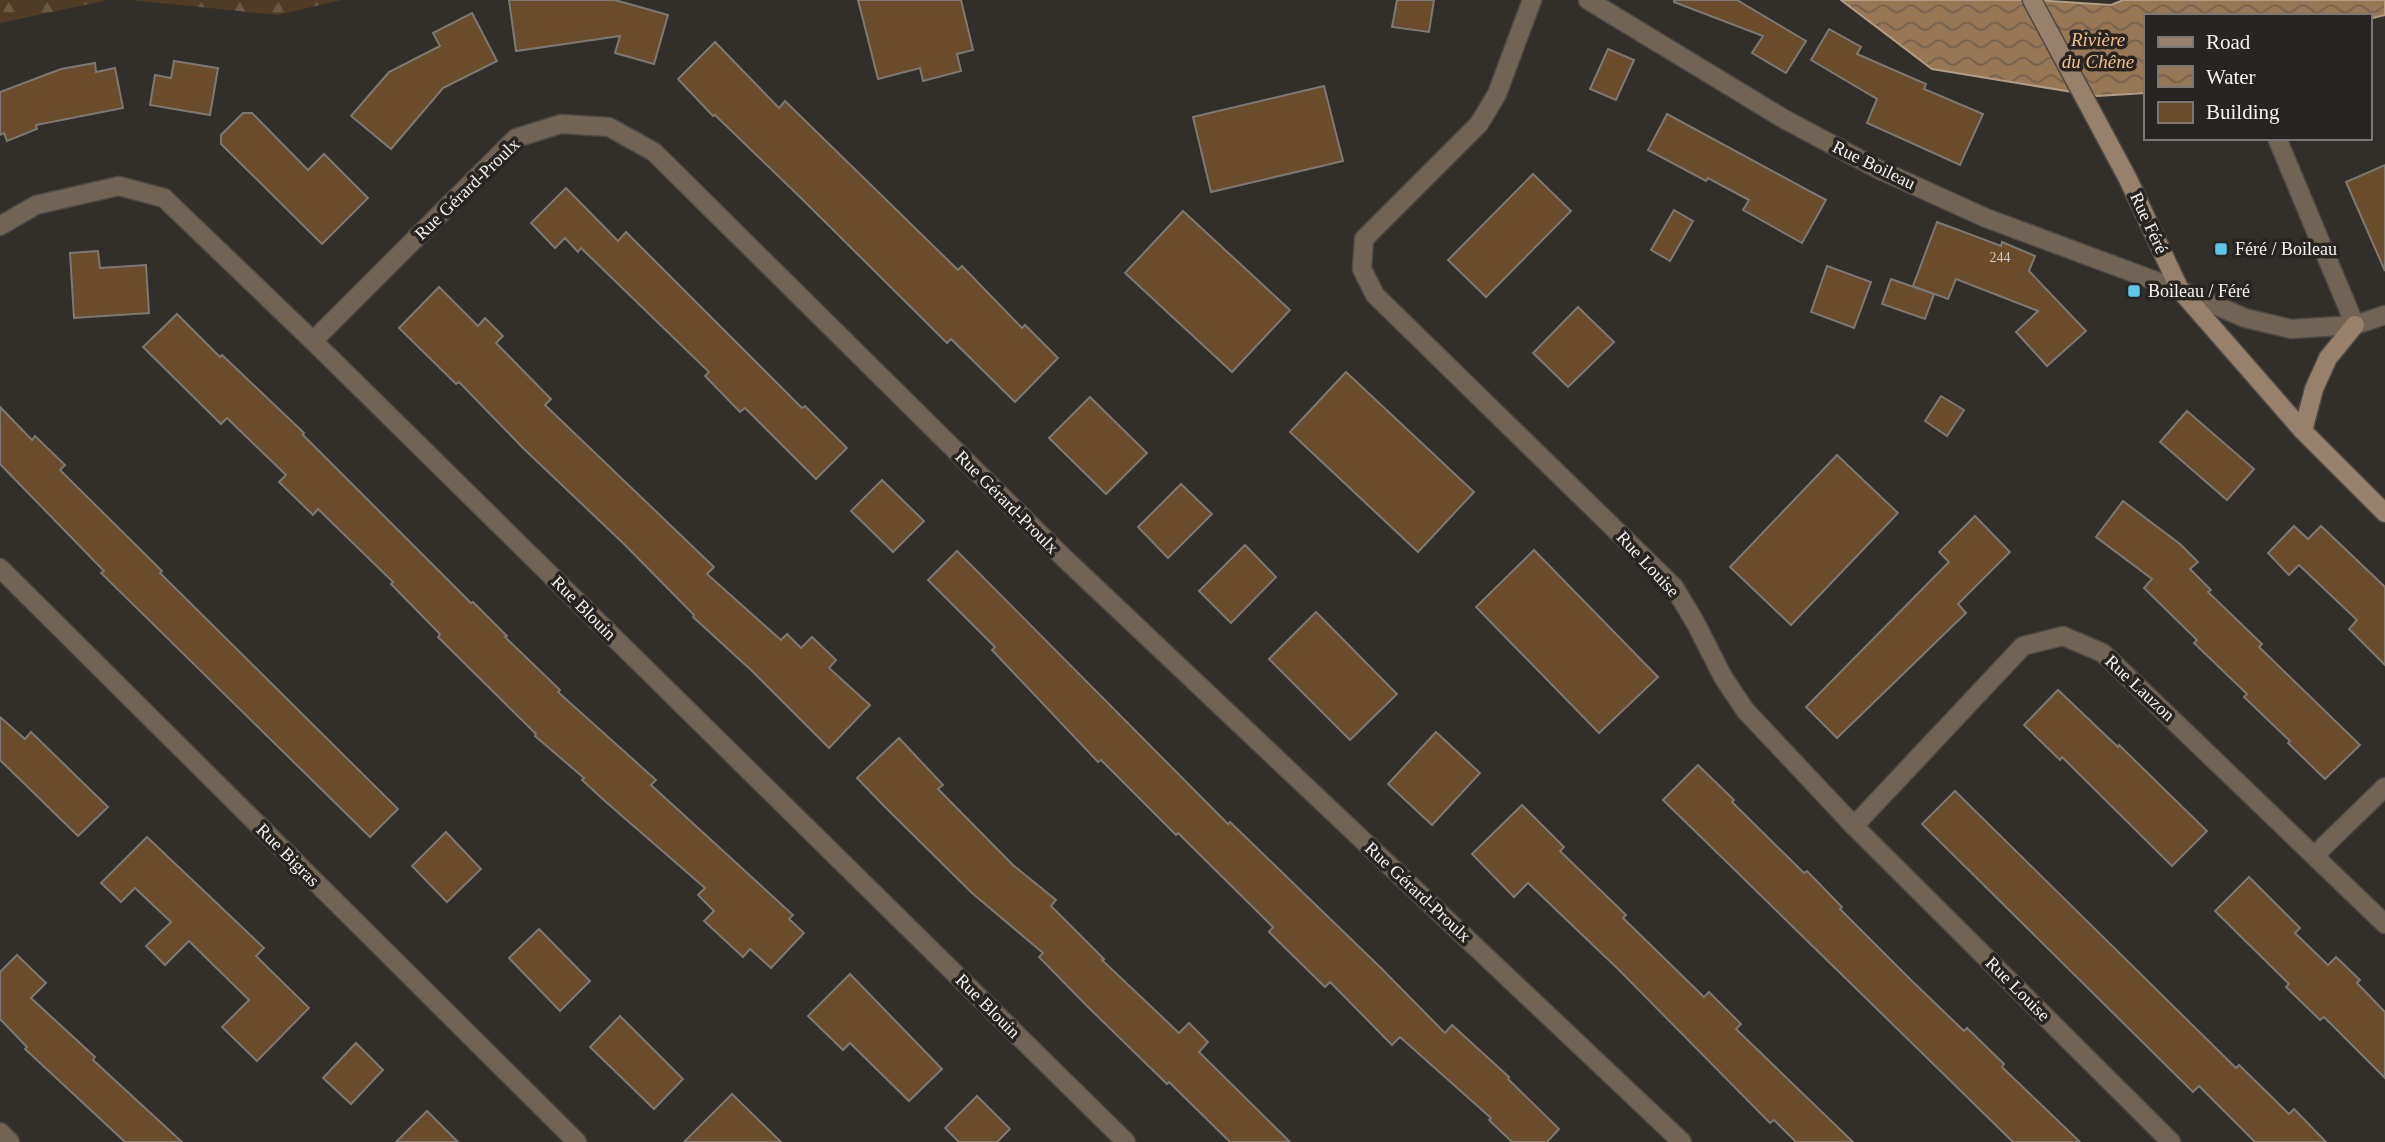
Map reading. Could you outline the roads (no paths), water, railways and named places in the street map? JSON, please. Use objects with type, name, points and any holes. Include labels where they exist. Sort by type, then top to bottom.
[{"type":"street","name":"Rue Louise","points":[[1532,0],[1497,94],[1479,124],[1364,239],[1362,269],[1375,295],[1674,587],[1723,677],[1745,710],[1854,826],[2171,1142]]},
{"type":"street","name":"Rue Boileau","points":[[1588,0],[1784,119],[1878,169],[1986,218],[2180,290],[2245,318],[2291,329],[2355,325],[2385,315]]},
{"type":"street","name":"Rue Féré","points":[[2032,0],[2104,132],[2180,290],[2303,431],[2385,513]]},
{"type":"street","name":"Rue Gérard-Proulx","points":[[313,341],[516,138],[561,124],[609,127],[654,152],[1061,555],[1682,1142]]},
{"type":"street","points":[[2278,140],[2355,325],[2329,358],[2314,389],[2303,431]]},
{"type":"street","name":"Rue Blouin","points":[[0,226],[36,205],[119,186],[164,198],[313,341],[1126,1142]]},
{"type":"street","name":"Rue Bigras","points":[[0,568],[577,1142]]},
{"type":"street","name":"Rue Lauzon","points":[[1854,826],[2023,646],[2063,636],[2103,653],[2385,925]]},
{"type":"street","points":[[2315,855],[2385,787]]},
{"type":"street","points":[[0,1132],[10,1142]]},
{"type":"water","name":"Rivière du Chêne","points":[[1841,0],[2035,0],[2111,5],[2123,0],[2385,0],[2385,15],[2371,18],[2371,14],[2144,14],[2144,93],[2097,96],[1932,69]]},
{"type":"place","name":"Féré / Boileau","points":[[2221,249]]},
{"type":"place","name":"Boileau / Féré","points":[[2134,291]]}]
